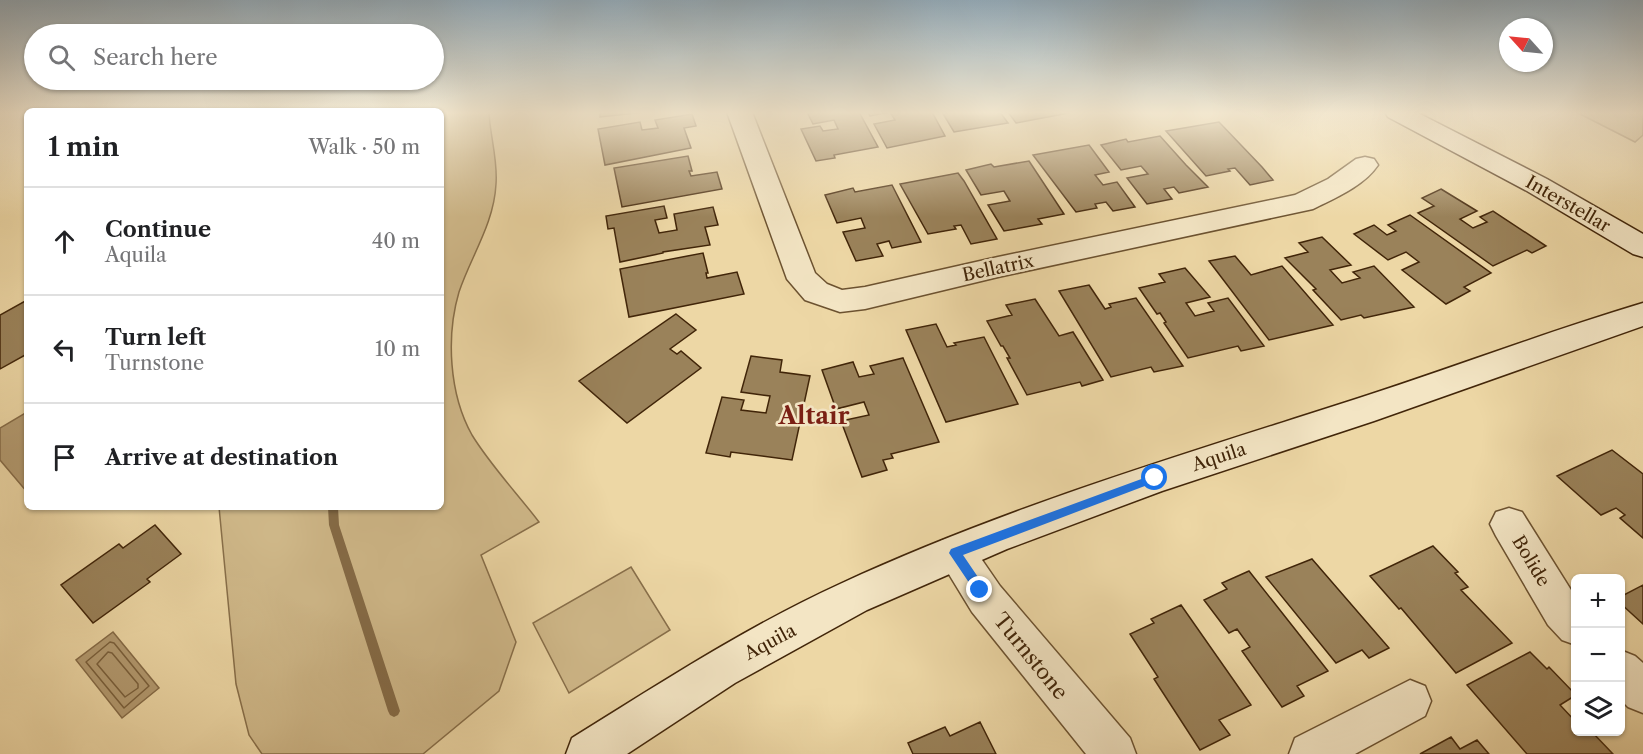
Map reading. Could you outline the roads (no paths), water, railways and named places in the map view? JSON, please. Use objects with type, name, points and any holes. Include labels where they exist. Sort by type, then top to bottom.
[{"type":"street","name":"Bellatrix","points":[[752,147],[802,279],[816,292],[840,301],[865,298],[998,267],[1303,203],[1338,185],[1365,165]]},
{"type":"street","name":"Interstellar","points":[[1464,147],[1537,185],[1643,248]]},
{"type":"street","name":"Aquila","points":[[588,754],[720,669],[853,597],[955,553],[1155,478],[1362,411],[1643,314]]},
{"type":"street","name":"Bolide","points":[[1509,524],[1562,612],[1571,622]]},
{"type":"street","name":"Turnstone","points":[[955,553],[986,599],[1114,754]]},
{"type":"street","points":[[1625,675],[1643,692]]},
{"type":"street","points":[[1311,754],[1410,701]]},
{"type":"water","points":[[24,414],[24,488],[0,460],[0,428]]},
{"type":"water","points":[[113,632],[159,688],[122,718],[76,660]]},
{"type":"waterway","points":[[333,510],[334,525],[394,711]]},
{"type":"district","name":"Altair","points":[[814,415]]}]
